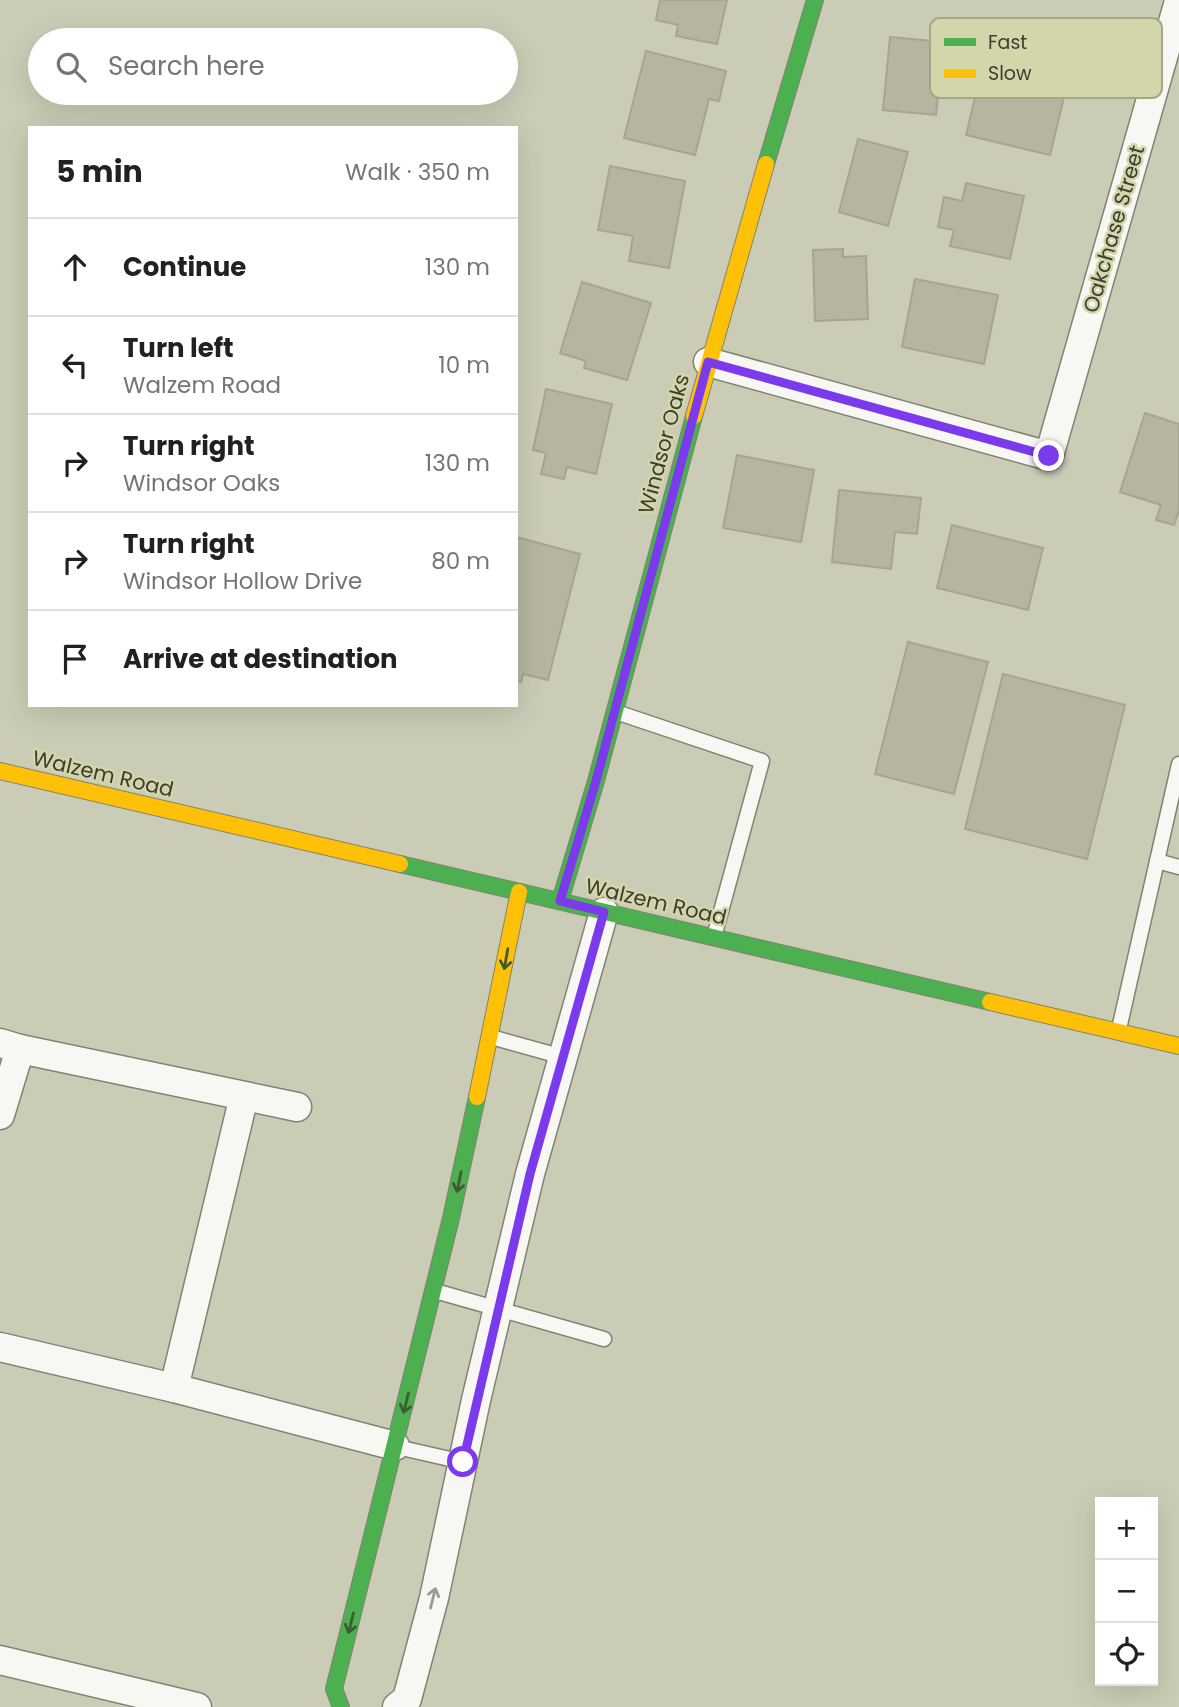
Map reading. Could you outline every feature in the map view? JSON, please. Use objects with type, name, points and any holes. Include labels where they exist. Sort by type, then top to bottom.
[{"type":"street","name":"Windsor Oaks","points":[[560,901],[615,711],[708,362],[815,0]]},
{"type":"street","name":"Oakchase Street","points":[[1162,60],[1179,1]]},
{"type":"street","name":"Oakchase Street","points":[[708,362],[1049,456],[1151,98]]},
{"type":"street","name":"Walzem Road","points":[[0,771],[1179,1046]]},
{"type":"street","points":[[341,1707],[334,1689],[451,1218],[519,892]]},
{"type":"street","points":[[397,1707],[407,1699],[434,1598],[530,1174],[604,912]]},
{"type":"street","points":[[0,1115],[10,1046],[297,1107]]},
{"type":"street","points":[[174,1388],[244,1096]]},
{"type":"street","points":[[0,1348],[174,1388],[395,1446]]},
{"type":"street","points":[[0,1660],[197,1707]]},
{"type":"lane","points":[[615,711],[762,761],[714,937]]},
{"type":"lane","points":[[1118,1032],[1179,765]]},
{"type":"lane","points":[[1157,861],[1179,867]]},
{"type":"lane","points":[[490,1036],[563,1057]]},
{"type":"lane","points":[[434,1291],[604,1339]]},
{"type":"lane","points":[[395,1446],[463,1462]]},
{"type":"building","points":[[660,0],[727,0],[717,44],[676,36],[678,25],[656,20]]},
{"type":"building","points":[[890,37],[930,41],[930,98],[938,98],[936,115],[883,110]]},
{"type":"building","points":[[646,51],[726,71],[719,101],[709,99],[695,155],[624,138]]},
{"type":"building","points":[[975,98],[1064,98],[1050,155],[966,135]]},
{"type":"building","points":[[858,139],[908,152],[888,226],[839,212]]},
{"type":"building","points":[[610,166],[685,181],[669,268],[629,261],[633,236],[598,230]]},
{"type":"building","points":[[966,183],[1024,196],[1010,259],[950,246],[954,230],[938,227],[944,197],[962,201]]},
{"type":"building","points":[[843,249],[843,257],[866,256],[868,319],[815,321],[813,250]]},
{"type":"building","points":[[915,279],[998,295],[984,364],[902,347]]},
{"type":"building","points":[[582,282],[651,303],[627,380],[584,368],[586,361],[560,353]]},
{"type":"building","points":[[546,389],[612,404],[596,474],[567,467],[564,479],[541,474],[546,453],[533,450]]},
{"type":"building","points":[[1145,413],[1179,424],[1179,510],[1174,525],[1156,520],[1161,505],[1120,492]]},
{"type":"building","points":[[737,455],[814,470],[801,542],[723,528]]},
{"type":"building","points":[[839,490],[921,498],[917,534],[895,532],[891,569],[832,562]]},
{"type":"building","points":[[952,525],[1043,548],[1028,610],[937,588]]},
{"type":"building","points":[[518,538],[580,554],[548,680],[523,674],[521,682],[518,681]]},
{"type":"building","points":[[908,642],[988,662],[954,794],[875,774]]},
{"type":"building","points":[[1003,674],[1125,705],[1087,859],[965,829]]},
{"type":"traffic: fast","points":[[766,164],[815,0]]},
{"type":"traffic: fast","points":[[560,901],[596,781],[694,416]]},
{"type":"traffic: fast","points":[[400,864],[990,1002]]},
{"type":"traffic: fast","points":[[341,1707],[334,1689],[451,1218],[477,1097]]},
{"type":"traffic: slow","points":[[694,416],[766,164]]},
{"type":"traffic: slow","points":[[0,771],[400,864]]},
{"type":"traffic: slow","points":[[477,1097],[519,892]]},
{"type":"traffic: slow","points":[[990,1002],[1179,1046]]},
{"type":"route","points":[[463,1462],[530,1174],[604,912],[560,901],[596,781],[708,362],[1049,456]]}]
